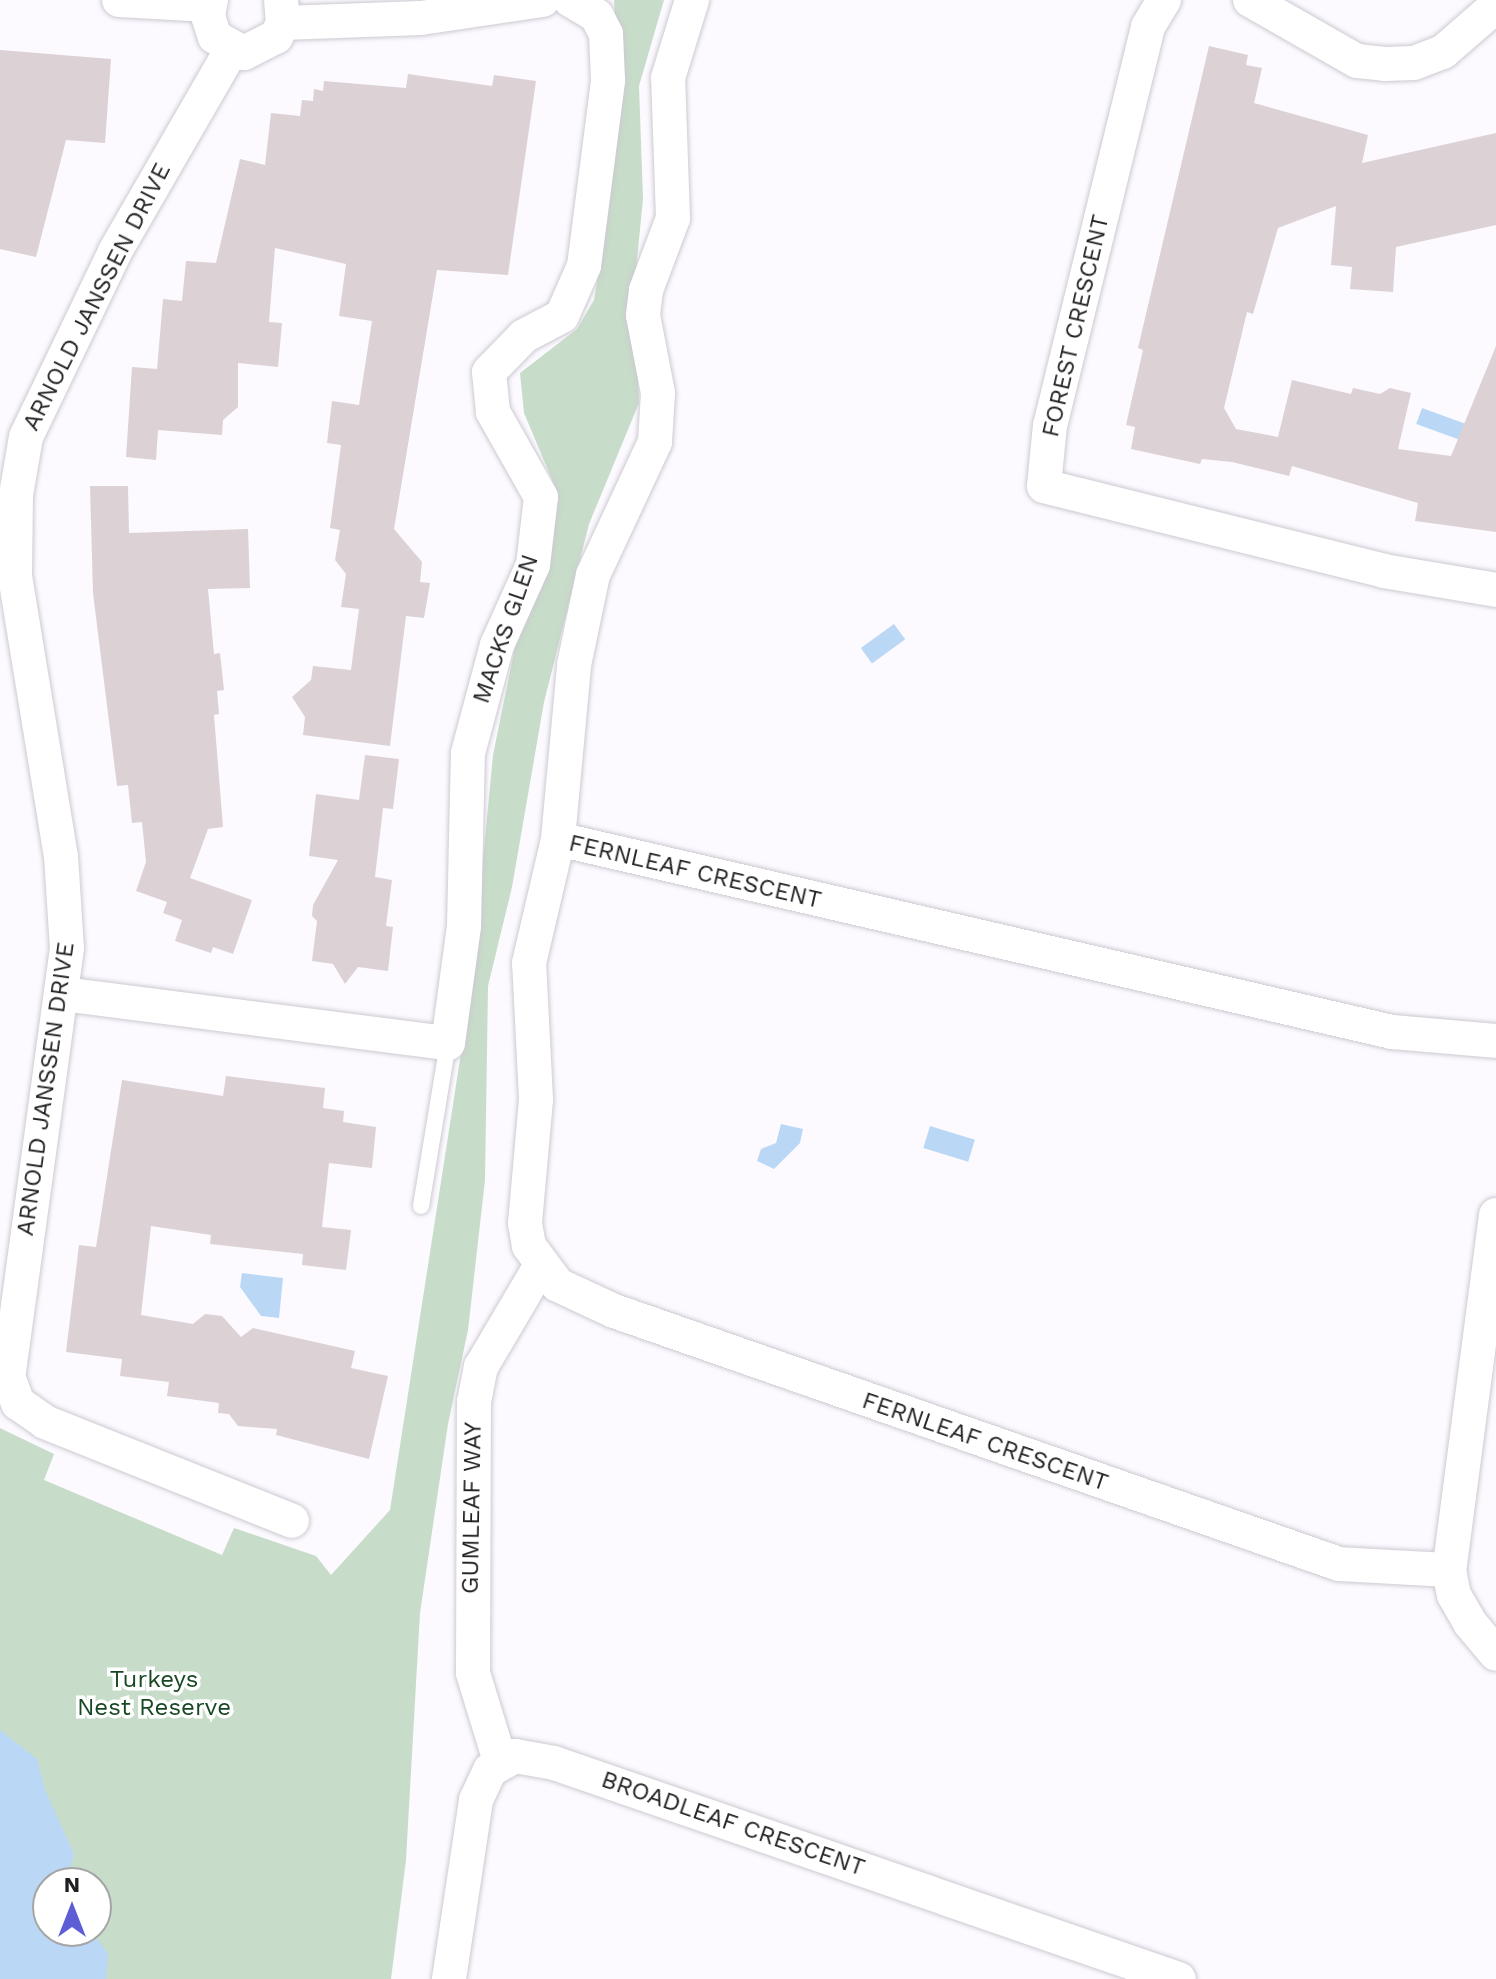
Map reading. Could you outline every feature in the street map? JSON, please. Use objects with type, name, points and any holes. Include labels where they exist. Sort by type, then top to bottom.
[{"type":"street","points":[[119,0],[210,2],[210,27],[232,49],[244,53],[268,45],[282,12],[421,18],[543,0]]},
{"type":"street","name":"MACKS GLEN","points":[[448,1043],[466,910],[468,753],[497,645],[533,565],[541,497],[493,412],[489,372],[524,336],[562,316],[584,266],[608,80],[606,34],[597,16],[570,0]]},
{"type":"street","points":[[558,839],[572,679],[593,575],[655,442],[658,393],[643,315],[646,290],[673,218],[668,78],[692,0]]},
{"type":"street","name":"FOREST CRESCENT","points":[[1164,0],[1144,43],[1050,425],[1044,486],[1384,571],[1496,590]]},
{"type":"street","points":[[1250,0],[1357,61],[1385,64],[1414,63],[1443,52],[1496,6]]},
{"type":"street","name":"ARNOLD JANSSEN DRIVE","points":[[232,49],[13,433],[15,576],[61,856],[67,933],[63,994],[11,1262],[8,1376],[18,1403],[29,1413],[292,1521]]},
{"type":"street","name":"FERNLEAF CRESCENT","points":[[1449,1570],[1377,1570],[1297,1551],[603,1307],[558,1285],[540,1267],[525,1223],[536,1099],[527,995],[529,963],[558,839],[1392,1032],[1496,1041]]},
{"type":"street","points":[[63,994],[448,1043]]},
{"type":"street","points":[[1496,1215],[1491,1299],[1449,1570],[1454,1595],[1470,1623],[1496,1654]]},
{"type":"street","name":"GUMLEAF WAY","points":[[500,1761],[473,1673],[474,1402],[481,1367],[540,1267]]},
{"type":"street","name":"BROADLEAF CRESCENT","points":[[500,1761],[515,1756],[554,1763],[1179,1979]]},
{"type":"street","points":[[449,1979],[476,1800],[481,1784],[500,1761]]},
{"type":"lane","name":"MACKS GLEN","points":[[421,1206],[448,1043]]},
{"type":"green space","name":"Turkeys Nest Reserve","points":[[614,0],[664,0],[639,86],[643,199],[634,290],[639,403],[589,524],[544,702],[512,887],[488,986],[485,1180],[468,1330],[448,1424],[420,1613],[406,1860],[391,1979],[0,1979],[0,1428],[54,1454],[44,1480],[222,1555],[234,1528],[316,1556],[331,1575],[390,1510],[470,995],[493,755],[515,647],[553,524],[556,489],[524,413],[520,373],[577,329],[594,300],[604,241],[619,65]]},
{"type":"water","points":[[1422,408],[1484,431],[1478,447],[1416,424]]},
{"type":"water","points":[[894,624],[905,639],[872,663],[861,648]]},
{"type":"water","points":[[781,1124],[803,1129],[800,1143],[774,1169],[757,1161],[761,1149],[776,1143]]},
{"type":"water","points":[[930,1126],[975,1140],[968,1162],[923,1148]]},
{"type":"water","points":[[242,1273],[283,1278],[279,1318],[261,1316],[240,1287]]},
{"type":"water","points":[[0,1730],[37,1759],[45,1790],[74,1854],[71,1867],[32,1867],[32,1947],[103,1947],[108,1953],[106,1979],[0,1979]]},
{"type":"building","points":[[1209,46],[1248,55],[1246,65],[1262,68],[1254,103],[1368,135],[1362,163],[1496,133],[1496,225],[1396,247],[1393,292],[1350,289],[1352,267],[1331,265],[1336,206],[1278,228],[1253,314],[1247,312],[1224,408],[1236,429],[1278,437],[1292,380],[1351,394],[1353,388],[1380,394],[1390,388],[1411,393],[1398,449],[1451,456],[1496,346],[1496,532],[1415,521],[1418,503],[1292,466],[1289,476],[1232,462],[1202,459],[1200,464],[1131,449],[1135,427],[1126,425],[1143,350],[1138,348]]},
{"type":"building","points":[[0,50],[111,59],[105,143],[66,140],[36,257],[0,249]]},
{"type":"building","points":[[408,74],[492,86],[494,75],[536,81],[508,275],[437,270],[394,529],[422,562],[420,582],[430,583],[424,618],[406,616],[390,746],[303,735],[305,717],[292,697],[311,680],[313,666],[351,670],[359,609],[341,607],[346,574],[335,560],[340,530],[330,528],[341,445],[327,443],[332,401],[359,405],[372,321],[339,316],[346,264],[275,248],[269,322],[282,323],[278,367],[238,363],[238,407],[223,420],[222,435],[158,430],[156,460],[126,457],[132,367],[157,369],[163,299],[182,301],[186,261],[216,263],[240,159],[265,165],[271,113],[300,116],[302,100],[313,101],[314,89],[323,91],[324,81],[406,88]]},
{"type":"building","points":[[90,486],[128,486],[129,533],[248,529],[250,588],[208,589],[214,654],[220,653],[224,690],[217,691],[219,714],[214,715],[223,827],[208,829],[190,878],[252,900],[233,954],[213,947],[211,953],[175,941],[182,920],[163,913],[167,902],[136,891],[146,862],[142,822],[132,823],[128,785],[117,786],[93,593]]},
{"type":"building","points":[[365,755],[399,759],[393,809],[383,808],[375,877],[392,880],[386,926],[393,927],[388,971],[358,967],[345,984],[333,964],[312,961],[317,921],[312,916],[313,905],[338,860],[309,856],[316,794],[359,800]]},
{"type":"building","points":[[226,1076],[325,1088],[323,1108],[344,1111],[343,1122],[376,1127],[372,1168],[329,1163],[322,1227],[351,1230],[346,1270],[302,1265],[303,1254],[210,1244],[211,1235],[151,1226],[141,1315],[193,1324],[205,1314],[222,1316],[241,1337],[253,1328],[355,1351],[351,1368],[388,1376],[369,1459],[276,1435],[277,1429],[238,1426],[229,1414],[218,1413],[219,1403],[167,1396],[169,1382],[120,1376],[122,1359],[66,1352],[79,1245],[96,1247],[122,1080],[223,1096]]}]
